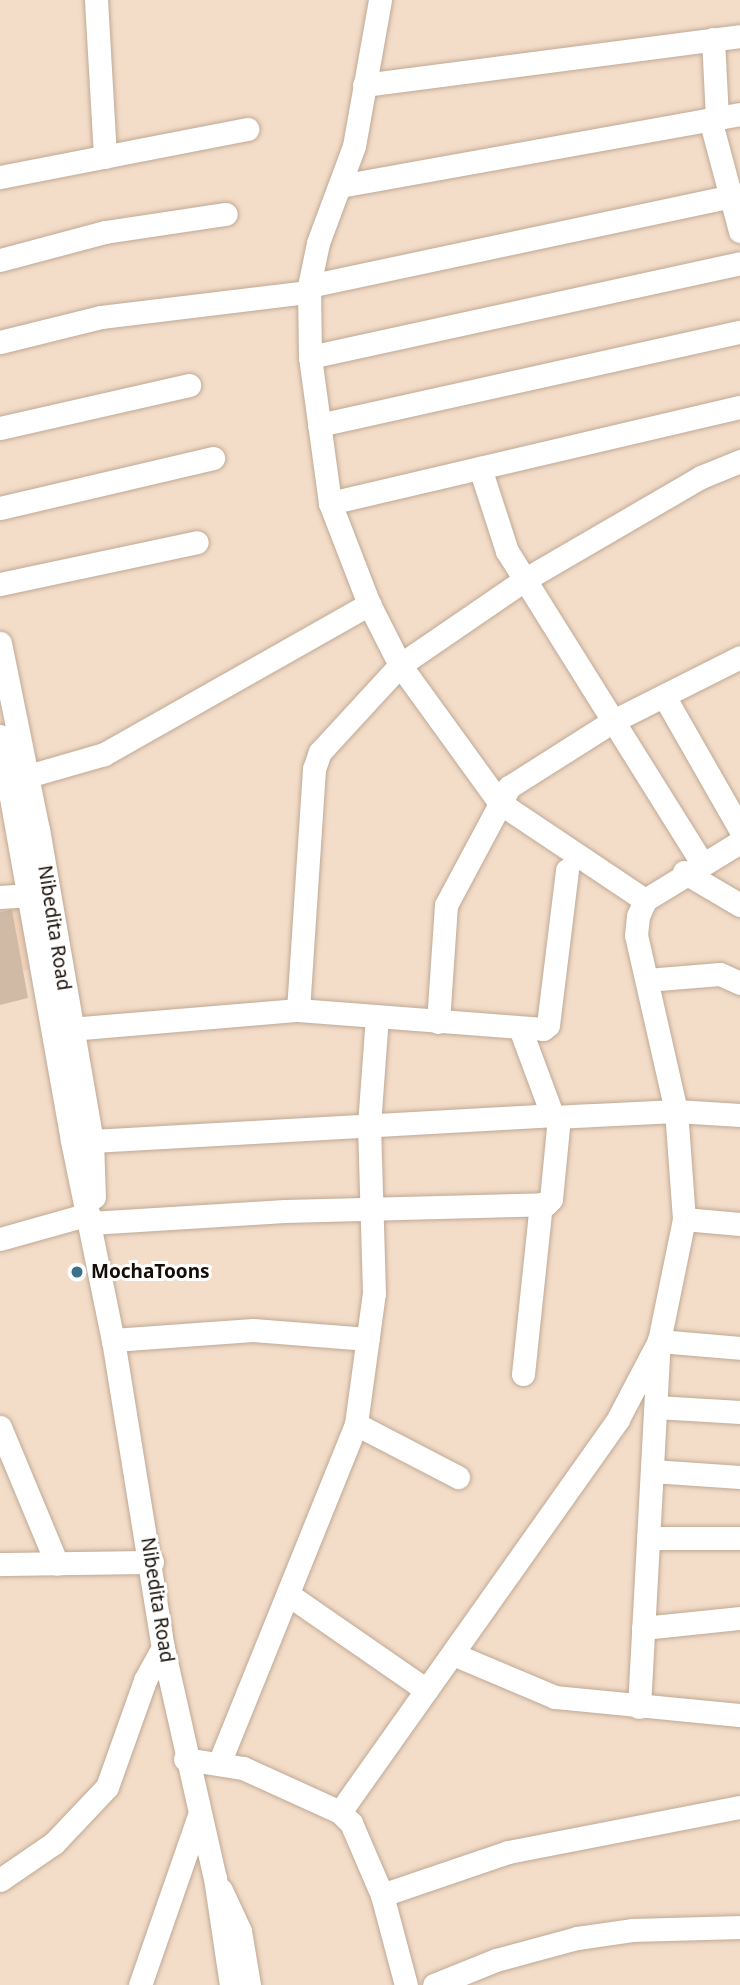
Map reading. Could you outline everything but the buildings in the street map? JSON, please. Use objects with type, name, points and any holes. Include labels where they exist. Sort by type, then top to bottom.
[{"type":"street","points":[[96,0],[105,157]]},
{"type":"street","points":[[380,0],[354,146],[318,243],[309,289],[310,357],[330,503],[369,604],[400,665],[499,803],[645,900]]},
{"type":"street","points":[[364,85],[740,36]]},
{"type":"street","points":[[713,39],[713,119],[735,195],[740,231]]},
{"type":"street","points":[[340,186],[740,114]]},
{"type":"street","points":[[0,177],[247,129]]},
{"type":"street","points":[[0,342],[101,317],[309,289],[735,195]]},
{"type":"street","points":[[0,260],[105,232],[226,214]]},
{"type":"street","points":[[310,357],[740,264]]},
{"type":"street","points":[[319,425],[740,332]]},
{"type":"street","points":[[0,428],[189,385]]},
{"type":"street","points":[[330,503],[740,407]]},
{"type":"street","points":[[0,508],[213,458]]},
{"type":"street","points":[[298,1010],[316,760],[400,665],[524,580],[701,477],[740,461]]},
{"type":"street","points":[[480,468],[502,538],[524,580],[613,721],[693,867],[740,905]]},
{"type":"street","points":[[0,584],[197,542]]},
{"type":"street","points":[[28,776],[104,754],[369,604]]},
{"type":"street","name":"Nibedita Road","points":[[0,643],[28,776],[70,1029],[92,1140],[97,1191],[90,1219]]},
{"type":"street","points":[[438,1022],[446,905],[509,787],[543,762],[613,721],[740,657]]},
{"type":"street","points":[[664,696],[740,829]]},
{"type":"street","name":"Nibedita Road","points":[[0,736],[8,812],[30,895],[113,1340],[152,1562],[163,1648],[185,1759],[215,1878],[231,1985]]},
{"type":"street","points":[[639,1707],[659,1341],[684,1219],[676,1111],[635,935],[645,900],[693,867],[740,842]]},
{"type":"street","points":[[70,1029],[298,1010],[521,1031],[548,1025],[567,870]]},
{"type":"street","points":[[0,897],[30,895]]},
{"type":"street","points":[[647,980],[720,974],[740,983]]},
{"type":"street","points":[[220,1762],[356,1424],[374,1293],[374,1207],[369,1125],[377,1017]]},
{"type":"street","points":[[0,1239],[90,1219],[374,1207],[541,1205],[551,1199],[555,1117],[521,1031]]},
{"type":"street","points":[[92,1140],[676,1111],[740,1115]]},
{"type":"street","points":[[523,1374],[541,1205]]},
{"type":"street","points":[[684,1219],[740,1224]]},
{"type":"street","points":[[113,1340],[253,1329],[368,1339]]},
{"type":"street","points":[[659,1341],[740,1348]]},
{"type":"street","points":[[340,1812],[453,1654],[551,1508],[618,1419],[659,1341]]},
{"type":"street","points":[[656,1407],[740,1412]]},
{"type":"street","points":[[356,1424],[458,1477]]},
{"type":"street","points":[[0,1427],[57,1564]]},
{"type":"street","points":[[652,1471],[740,1477]]},
{"type":"street","points":[[649,1538],[740,1538]]},
{"type":"street","points":[[0,1564],[152,1562]]},
{"type":"street","points":[[289,1595],[426,1690]]},
{"type":"street","points":[[643,1628],[740,1618]]},
{"type":"street","points":[[0,1880],[54,1843],[107,1787],[145,1680],[163,1648]]},
{"type":"street","points":[[453,1654],[555,1697],[740,1715]]},
{"type":"street","points":[[185,1759],[220,1762],[276,1781],[340,1812],[359,1835],[382,1895],[405,1985]]},
{"type":"street","points":[[382,1895],[508,1852],[740,1807]]},
{"type":"street","points":[[141,1985],[199,1816]]},
{"type":"street","points":[[215,1878],[240,1931],[250,1985]]},
{"type":"street","points":[[434,1985],[496,1960],[578,1938],[633,1930],[740,1927]]},
{"type":"shaded area","points":[[18,901],[34,969],[0,975],[0,902]]},
{"type":"place","name":"MochaToons","points":[[77,1272]]}]
